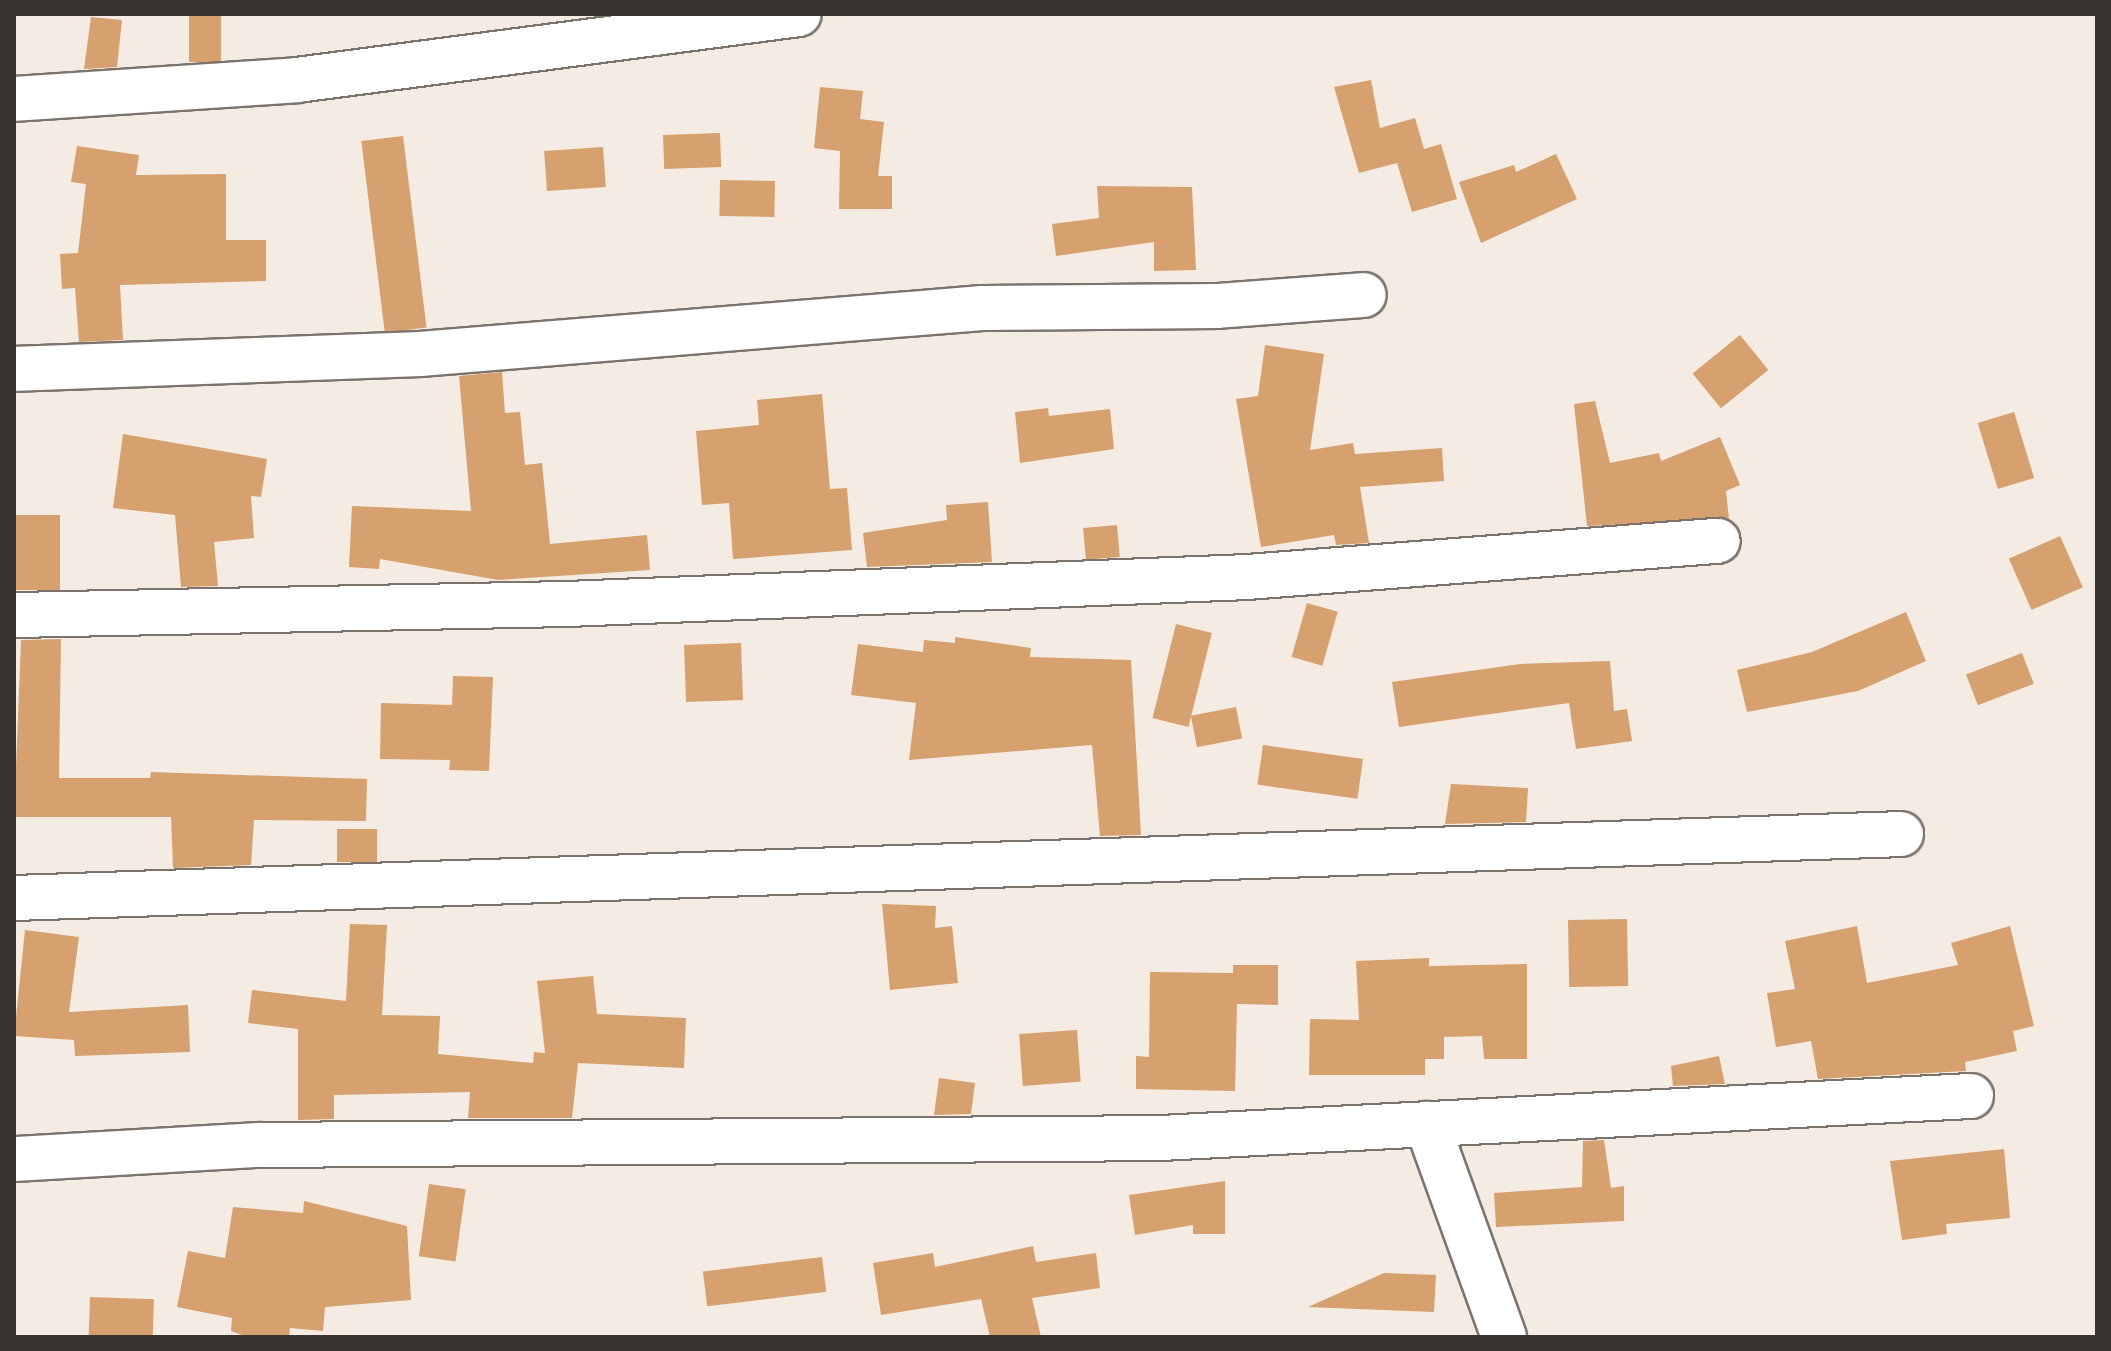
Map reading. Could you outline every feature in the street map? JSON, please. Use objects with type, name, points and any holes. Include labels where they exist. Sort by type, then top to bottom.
[{"type":"street","points":[[14,99],[297,80],[799,14]]},
{"type":"street","points":[[14,369],[420,354],[982,308],[1217,306],[1364,295]]},
{"type":"street","points":[[14,615],[567,604],[1247,577],[1718,541]]},
{"type":"street","points":[[14,898],[1901,834]]},
{"type":"street","points":[[14,1159],[259,1145],[934,1144],[1427,1124],[1971,1096]]},
{"type":"street","points":[[1427,1124],[1504,1337]]},
{"type":"building","points":[[189,14],[221,14],[221,62],[189,62]]},
{"type":"building","points":[[91,17],[122,20],[117,67],[84,69]]},
{"type":"building","points":[[1371,80],[1380,128],[1415,118],[1424,149],[1441,144],[1457,199],[1412,212],[1397,163],[1359,173],[1334,87]]},
{"type":"building","points":[[820,87],[863,91],[860,119],[884,122],[878,176],[892,176],[892,209],[839,209],[840,151],[814,148]]},
{"type":"building","points":[[720,133],[721,167],[664,169],[663,135]]},
{"type":"building","points":[[403,136],[427,328],[385,333],[361,141]]},
{"type":"building","points":[[77,146],[139,155],[136,175],[226,174],[226,240],[266,240],[266,281],[120,285],[123,340],[79,342],[75,288],[62,289],[60,254],[78,253],[86,184],[71,182]]},
{"type":"building","points":[[603,147],[606,187],[547,191],[544,151]]},
{"type":"building","points":[[1556,154],[1577,199],[1481,243],[1459,182],[1514,165],[1516,172]]},
{"type":"building","points":[[720,180],[775,181],[774,217],[719,216]]},
{"type":"building","points":[[1097,186],[1192,187],[1196,270],[1154,271],[1154,242],[1056,256],[1052,224],[1099,218]]},
{"type":"building","points":[[1740,335],[1768,370],[1721,408],[1693,373]]},
{"type":"building","points":[[1265,345],[1324,354],[1310,450],[1353,443],[1355,454],[1442,448],[1444,481],[1360,487],[1369,543],[1336,545],[1334,535],[1261,547],[1236,399],[1258,396]]},
{"type":"building","points":[[502,372],[505,413],[520,412],[525,465],[542,463],[550,544],[647,535],[650,570],[498,580],[380,559],[379,569],[349,567],[352,506],[471,511],[459,376]]},
{"type":"building","points":[[822,394],[830,489],[847,488],[852,550],[733,559],[729,503],[702,505],[696,431],[759,425],[757,400]]},
{"type":"building","points":[[1595,401],[1610,463],[1659,453],[1661,461],[1720,437],[1740,485],[1726,491],[1729,519],[1587,526],[1574,404]]},
{"type":"building","points":[[1048,408],[1049,416],[1110,409],[1114,449],[1020,463],[1015,412]]},
{"type":"building","points":[[2014,412],[2034,478],[1998,489],[1978,423]]},
{"type":"building","points":[[123,434],[267,459],[261,497],[251,496],[254,538],[214,542],[218,586],[181,587],[175,515],[113,508]]},
{"type":"building","points":[[988,502],[992,562],[867,567],[863,533],[947,520],[946,505]]},
{"type":"building","points":[[14,515],[60,515],[60,590],[14,590]]},
{"type":"building","points":[[1117,525],[1120,557],[1086,560],[1083,528]]},
{"type":"building","points":[[2060,536],[2083,587],[2032,610],[2009,559]]},
{"type":"building","points":[[1307,603],[1338,612],[1322,666],[1292,657]]},
{"type":"building","points":[[1906,612],[1926,661],[1858,691],[1747,712],[1737,670],[1812,652]]},
{"type":"building","points":[[1176,624],[1212,633],[1188,727],[1153,718]]},
{"type":"building","points":[[955,637],[1031,648],[1030,657],[1131,660],[1141,835],[1100,836],[1092,745],[909,760],[916,703],[851,695],[858,644],[923,652],[924,640],[955,643]]},
{"type":"building","points":[[61,639],[59,778],[150,778],[151,772],[367,779],[366,821],[254,820],[251,865],[173,868],[171,817],[14,817],[21,640]]},
{"type":"building","points":[[741,643],[743,700],[686,702],[684,645]]},
{"type":"building","points":[[2022,653],[2034,684],[1978,705],[1966,675]]},
{"type":"building","points":[[1610,661],[1614,711],[1627,709],[1632,741],[1576,749],[1569,703],[1399,727],[1392,682],[1520,664]]},
{"type":"building","points":[[453,676],[493,677],[489,771],[449,770],[450,760],[380,759],[381,703],[452,705]]},
{"type":"building","points":[[1236,707],[1242,738],[1197,747],[1191,716]]},
{"type":"building","points":[[1263,745],[1363,759],[1357,799],[1257,785]]},
{"type":"building","points":[[1451,784],[1528,788],[1526,822],[1445,824]]},
{"type":"building","points":[[337,829],[377,829],[377,862],[337,862]]},
{"type":"building","points":[[882,904],[936,906],[935,928],[952,926],[958,983],[890,990]]},
{"type":"building","points":[[1627,919],[1628,986],[1569,987],[1568,920]]},
{"type":"building","points":[[350,924],[387,925],[382,1015],[440,1016],[438,1054],[533,1063],[534,1052],[545,1053],[537,981],[593,976],[597,1014],[686,1018],[684,1068],[578,1063],[572,1118],[468,1118],[470,1092],[334,1095],[334,1119],[298,1120],[298,1029],[248,1023],[252,990],[346,1001]]},
{"type":"building","points":[[1857,926],[1867,983],[1958,965],[1951,943],[2010,926],[2034,1026],[2013,1031],[2017,1051],[1965,1062],[1966,1071],[1818,1079],[1811,1041],[1776,1047],[1767,993],[1795,989],[1785,941]]},
{"type":"building","points":[[25,930],[79,937],[69,1012],[188,1005],[190,1052],[75,1056],[74,1040],[14,1036]]},
{"type":"building","points":[[1429,958],[1429,966],[1527,964],[1527,1059],[1484,1059],[1482,1036],[1444,1037],[1444,1059],[1425,1059],[1425,1075],[1309,1075],[1310,1019],[1359,1020],[1356,961]]},
{"type":"building","points":[[1233,965],[1278,965],[1278,1005],[1237,1004],[1235,1091],[1136,1089],[1136,1056],[1149,1057],[1150,972],[1233,973]]},
{"type":"building","points":[[1077,1030],[1081,1082],[1023,1086],[1019,1034]]},
{"type":"building","points":[[1719,1056],[1725,1084],[1673,1086],[1671,1066]]},
{"type":"building","points":[[939,1078],[975,1083],[971,1114],[934,1115]]},
{"type":"building","points":[[1604,1140],[1611,1188],[1624,1186],[1624,1221],[1496,1227],[1494,1193],[1582,1187],[1583,1141]]},
{"type":"building","points":[[2004,1149],[2010,1218],[1946,1224],[1947,1234],[1902,1240],[1890,1161]]},
{"type":"building","points":[[1225,1181],[1225,1234],[1193,1234],[1193,1225],[1135,1235],[1129,1195]]},
{"type":"building","points":[[429,1184],[466,1189],[455,1261],[419,1256]]},
{"type":"building","points":[[304,1201],[407,1226],[411,1300],[325,1307],[323,1331],[290,1328],[289,1337],[247,1337],[231,1331],[232,1318],[177,1307],[188,1251],[225,1258],[233,1207],[303,1213]]},
{"type":"building","points":[[1033,1246],[1036,1262],[1096,1253],[1100,1288],[1032,1298],[1041,1337],[990,1337],[981,1299],[881,1315],[873,1263],[933,1253],[935,1267]]},
{"type":"building","points":[[822,1257],[826,1292],[707,1306],[703,1272]]},
{"type":"building","points":[[1384,1273],[1436,1275],[1434,1312],[1308,1307]]},
{"type":"building","points":[[90,1297],[154,1299],[153,1337],[89,1335]]}]
